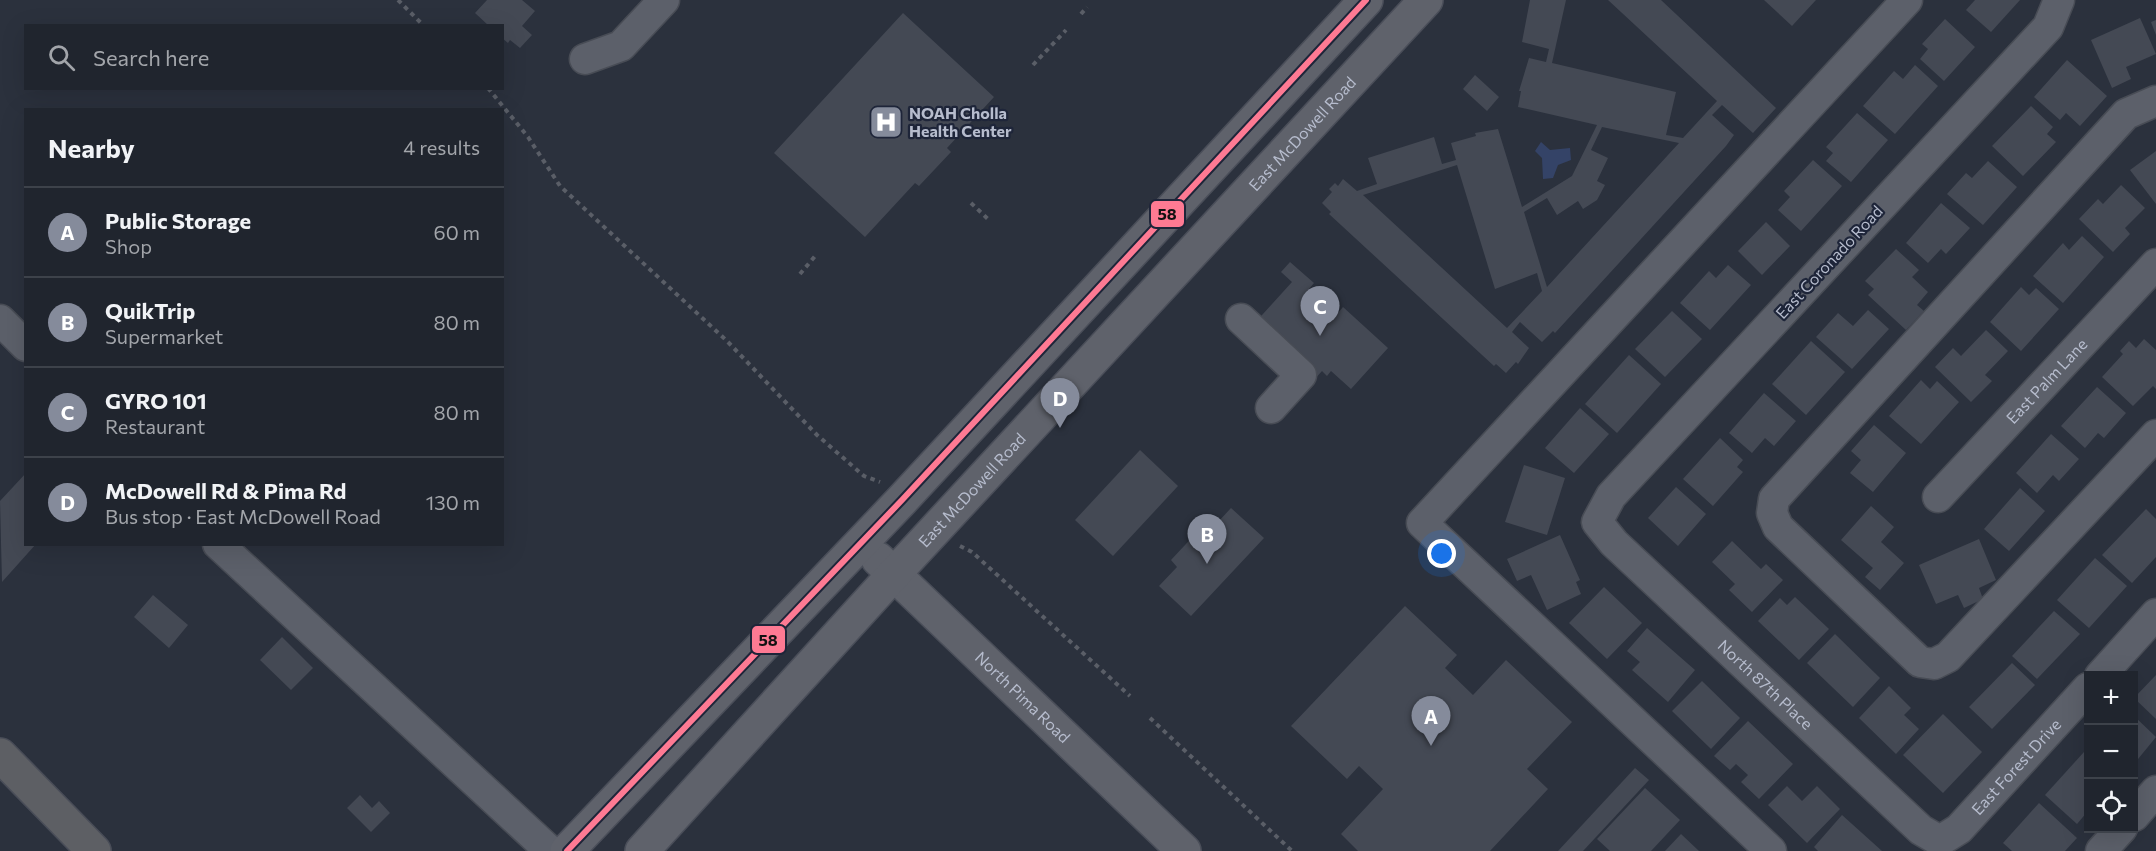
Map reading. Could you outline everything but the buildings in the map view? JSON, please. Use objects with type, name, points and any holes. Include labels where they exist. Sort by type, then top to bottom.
[{"type":"highway","points":[[0,755],[94,851]]},
{"type":"main road","points":[[567,851],[862,543],[1366,0]]},
{"type":"main road","name":"East McDowell Road","points":[[642,851],[894,574],[1426,0]]},
{"type":"main road","points":[[1228,148],[1260,179]]},
{"type":"main road","name":"North Pima Road","points":[[862,543],[1184,851]]},
{"type":"street","points":[[585,59],[621,46],[664,0]]},
{"type":"street","points":[[1771,851],[1422,523],[1907,0]]},
{"type":"street","name":"East Coronado Road","points":[[1597,522],[1611,496],[2048,27],[2059,0]]},
{"type":"street","points":[[2156,101],[2126,114],[1774,499],[1772,513],[1778,527],[1920,662],[1934,664],[1948,657],[2156,435]]},
{"type":"street","name":"East Palm Lane","points":[[1938,497],[2156,264]]},
{"type":"street","points":[[1241,319],[1301,375],[1271,408]]},
{"type":"street","points":[[0,320],[24,344]]},
{"type":"street","name":"North 87th Place","points":[[1597,522],[1614,543],[1921,830],[1940,841]]},
{"type":"street","points":[[220,546],[550,851]]},
{"type":"street","points":[[2104,671],[2156,614]]},
{"type":"street","name":"East Forest Drive","points":[[1940,841],[1959,829],[2084,692]]},
{"type":"street","points":[[2138,811],[2156,791]]},
{"type":"street","points":[[2101,851],[2117,833]]},
{"type":"path","points":[[398,0],[422,24]]},
{"type":"path","points":[[1081,14],[1087,7]]},
{"type":"path","points":[[1033,65],[1066,30]]},
{"type":"path","points":[[490,90],[528,137],[560,186],[727,341],[817,435],[864,476],[880,482]]},
{"type":"path","points":[[971,203],[988,219]]},
{"type":"path","points":[[800,273],[816,255]]},
{"type":"path","points":[[960,546],[972,552],[1130,696]]},
{"type":"path","points":[[1150,718],[1292,851]]},
{"type":"water","points":[[1541,142],[1550,150],[1570,148],[1571,160],[1558,165],[1553,178],[1543,179],[1542,158],[1535,151]]},
{"type":"transit line","name":"58","points":[[567,851],[902,500],[1366,0]]},
{"type":"place","name":"NOAH Cholla Health Center","points":[[886,122]]},
{"type":"place","name":"GYRO 101","points":[[1320,336]]},
{"type":"place","name":"McDowell Rd & Pima Rd","points":[[1060,428]]},
{"type":"place","name":"QuikTrip","points":[[1207,564]]},
{"type":"place","name":"Public Storage","points":[[1431,746]]}]
